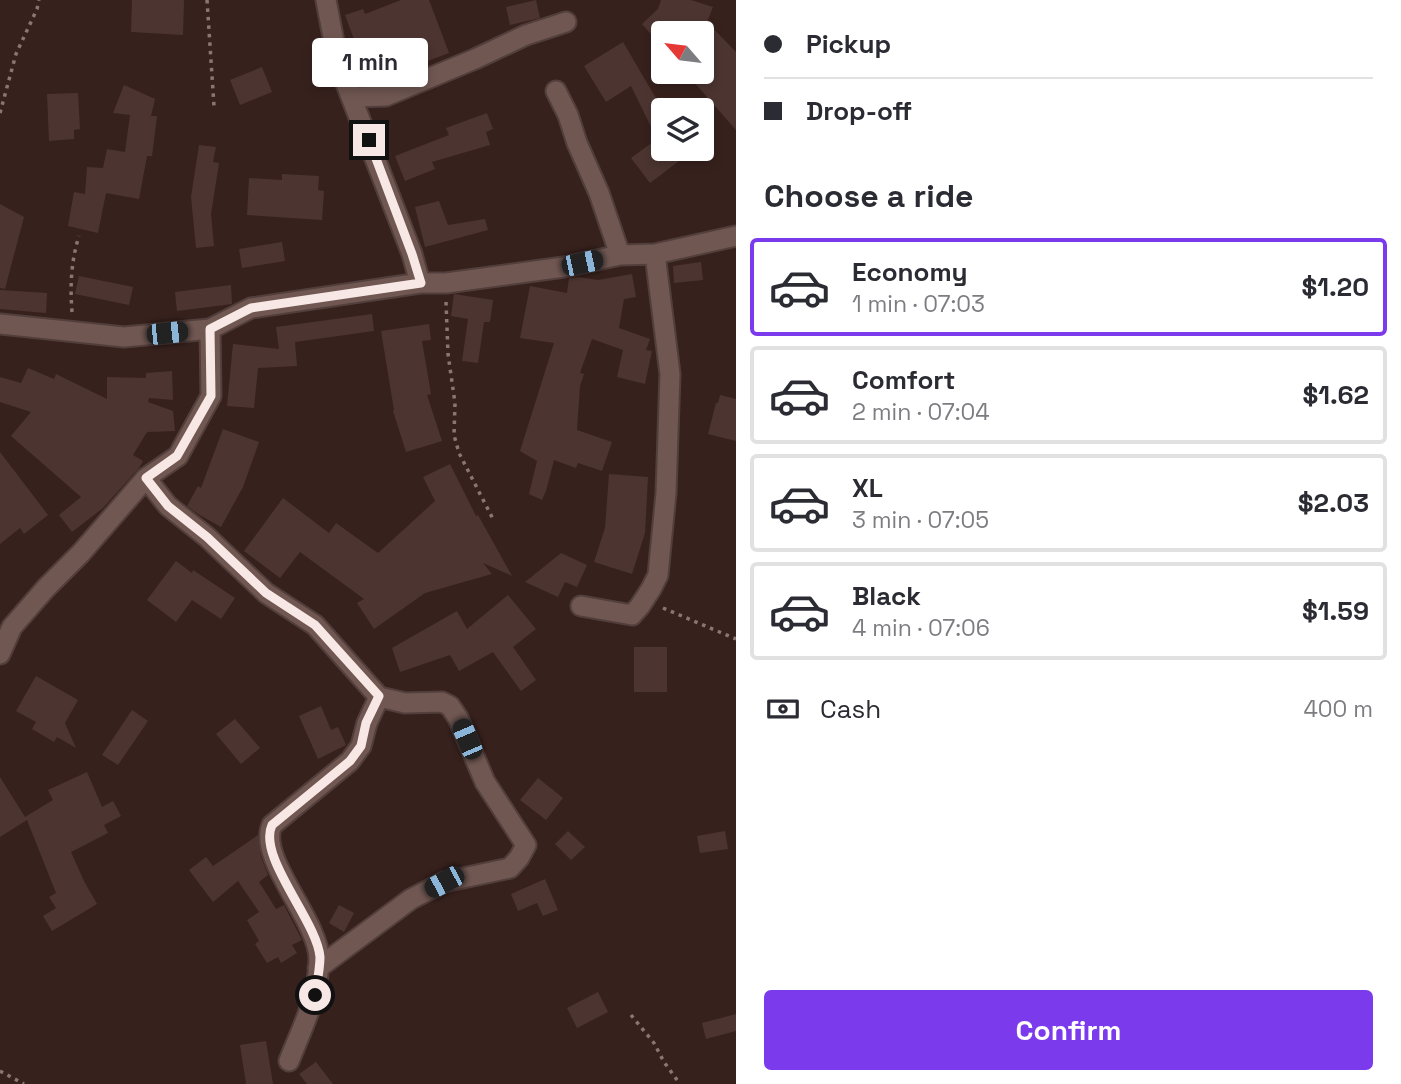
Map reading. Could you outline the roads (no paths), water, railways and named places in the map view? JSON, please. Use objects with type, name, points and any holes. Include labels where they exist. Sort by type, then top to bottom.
[{"type":"street","points":[[326,0],[338,63],[421,283]]},
{"type":"street","points":[[352,97],[386,96],[526,35],[566,22]]},
{"type":"street","points":[[556,91],[599,193],[620,255]]},
{"type":"street","points":[[0,324],[124,337],[210,329],[251,308],[421,283],[446,283],[564,267],[620,255],[655,254],[736,236]]},
{"type":"street","points":[[581,606],[632,615],[658,575],[666,493],[670,374],[655,254]]},
{"type":"street","points":[[0,654],[12,628],[46,588],[81,554],[146,478],[177,456],[211,396],[210,329]]},
{"type":"street","points":[[146,478],[168,506],[207,537],[266,593],[315,625],[379,696],[405,703],[442,702],[450,706],[458,718],[485,782],[526,845],[510,868],[444,882],[411,899],[318,968]]},
{"type":"street","points":[[289,1061],[315,995],[320,957],[315,938],[271,850],[269,831],[272,825],[350,761],[361,746],[366,723],[379,696]]}]
